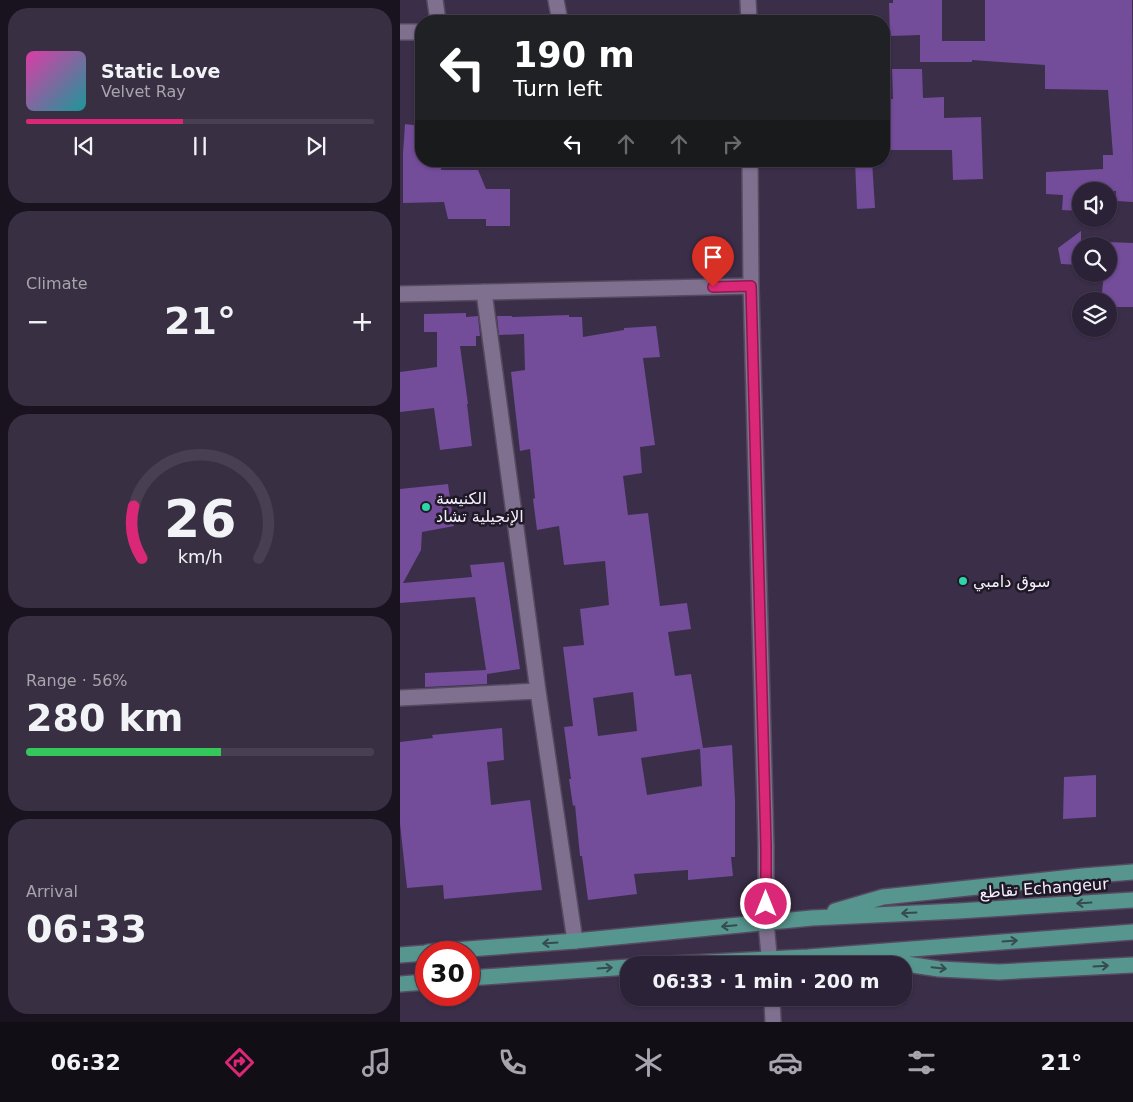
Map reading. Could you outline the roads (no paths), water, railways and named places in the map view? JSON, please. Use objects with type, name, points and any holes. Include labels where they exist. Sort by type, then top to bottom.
[{"type":"main road","points":[[480,949],[812,918],[883,897],[1133,872]]},
{"type":"main road","name":"تقاطع Echangeur","points":[[812,918],[1133,900]]},
{"type":"main road","points":[[821,956],[1133,932]]},
{"type":"main road","points":[[400,955],[415,954]]},
{"type":"main road","points":[[838,954],[940,969],[999,972],[1133,965]]},
{"type":"main road","points":[[480,977],[620,967]]},
{"type":"main road","points":[[400,984],[415,983]]},
{"type":"street","points":[[435,0],[437,15]]},
{"type":"street","points":[[556,0],[559,15]]},
{"type":"street","points":[[748,0],[749,15]]},
{"type":"street","points":[[400,32],[415,32]]},
{"type":"street","points":[[750,167],[751,286],[766,846],[766,923],[769,956]]},
{"type":"street","points":[[400,294],[751,286]]},
{"type":"street","points":[[484,292],[538,691],[575,941]]},
{"type":"street","points":[[400,698],[538,691]]},
{"type":"street","points":[[773,1006],[774,1022]]},
{"type":"place","name":"الكنيسة الإنجيلية تشاد","points":[[426,507]]},
{"type":"place","name":"سوق دامبي","points":[[963,581]]}]
